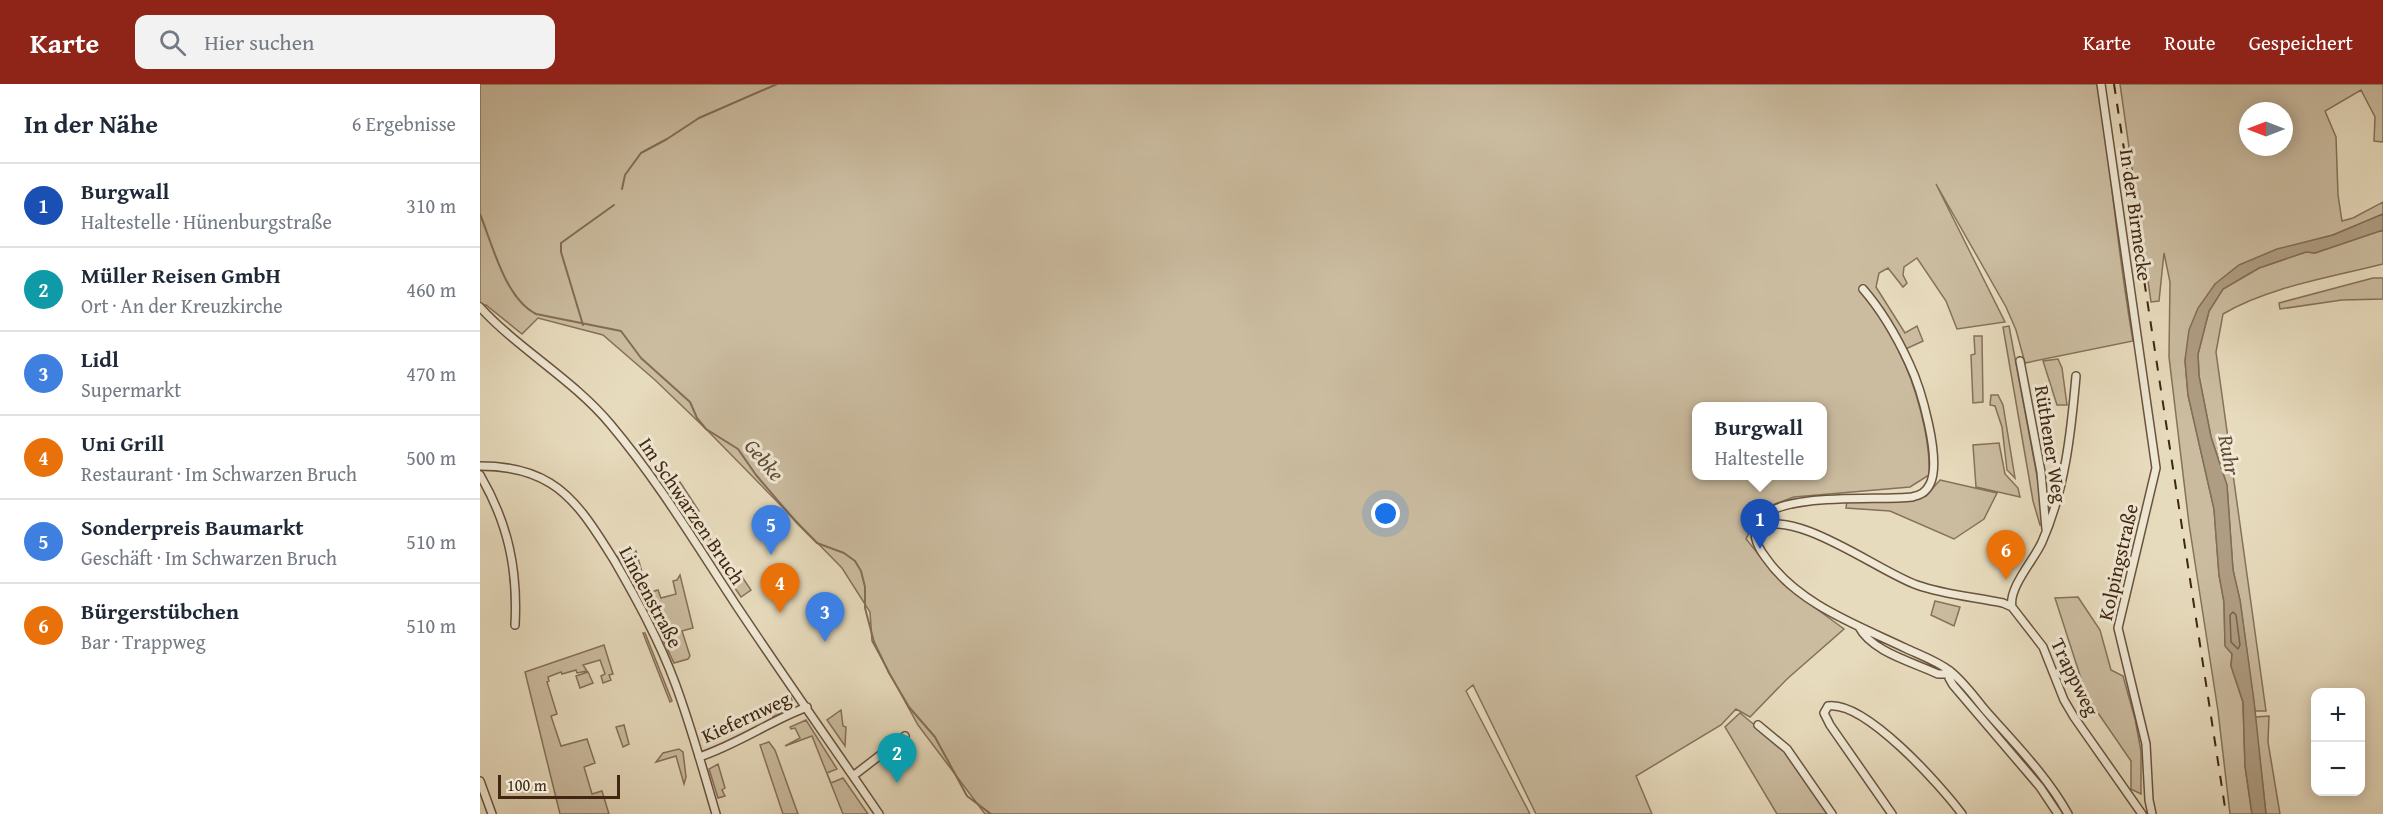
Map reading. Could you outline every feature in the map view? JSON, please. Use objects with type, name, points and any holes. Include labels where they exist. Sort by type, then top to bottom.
[{"type":"street","name":"In der Birmecke","points":[[2101,84],[2139,351]]},
{"type":"street","points":[[1863,289],[1882,315],[1912,370],[1931,438],[1934,467],[1930,484],[1923,493],[1912,497],[1801,502],[1783,506],[1766,514],[1756,529],[1757,545],[1783,578],[1817,603],[1950,671],[2039,772],[2068,814]]},
{"type":"street","name":"Im Schwarzen Bruch","points":[[480,307],[483,314],[570,385],[609,422],[683,522],[750,626],[879,814]]},
{"type":"street","name":"Kolpingstraße","points":[[2139,351],[2156,474],[2118,631],[2146,744],[2152,814]]},
{"type":"street","name":"Rüthener Weg","points":[[2020,361],[2041,472],[2046,532]]},
{"type":"street","points":[[1756,529],[1770,524],[1789,525],[1813,532],[1916,585],[2012,607],[2013,592],[2046,532],[2064,470],[2076,376]]},
{"type":"street","name":"Lindenstraße","points":[[480,466],[502,467],[541,478],[570,500],[608,551],[655,636],[676,684],[716,814]]},
{"type":"street","points":[[480,475],[505,530],[513,558],[515,625]]},
{"type":"street","points":[[1766,514],[1766,520],[1770,524]]},
{"type":"street","points":[[1993,601],[2013,592]]},
{"type":"street","name":"Trappweg","points":[[2012,607],[2045,651],[2064,700],[2074,717],[2142,814]]},
{"type":"street","points":[[1859,626],[1865,638],[1876,645],[1940,674],[1950,681],[2040,787],[2058,814]]},
{"type":"street","points":[[1940,674],[1950,671]]},
{"type":"street","points":[[1950,671],[1950,681]]},
{"type":"street","points":[[1892,814],[1830,725],[1824,713],[1828,706],[1840,707],[1868,721],[1909,753],[1962,814]]},
{"type":"street","name":"Kiefernweg","points":[[699,757],[715,752],[807,707]]},
{"type":"street","points":[[1758,725],[1787,749],[1832,814]]},
{"type":"street","points":[[853,776],[905,736]]},
{"type":"street","points":[[480,781],[492,814]]},
{"type":"shaded area","points":[[480,84],[2098,84],[2133,341],[2025,363],[2016,330],[2006,307],[1936,184],[2005,322],[1957,329],[1946,301],[1917,258],[1904,267],[1903,275],[1907,283],[1903,287],[1888,268],[1879,273],[1876,287],[1905,333],[1917,326],[1923,341],[1899,352],[1911,379],[1925,428],[1929,475],[1910,487],[1794,497],[1761,509],[1746,539],[1783,584],[1844,629],[1787,679],[1750,717],[1736,709],[1721,725],[1636,776],[1652,814],[1536,814],[1473,685],[1466,691],[1530,814],[985,814],[918,725],[872,641],[870,612],[842,568],[706,429],[655,380],[603,335],[538,318],[522,334],[486,305],[480,306]]},
{"type":"shaded area","points":[[2120,84],[2383,84],[2383,142],[2374,141],[2375,117],[2361,90],[2325,111],[2336,137],[2338,195],[2342,221],[2353,218],[2383,202],[2383,214],[2333,235],[2311,241],[2215,284],[2185,360],[2188,395],[2214,509],[2219,575],[2224,602],[2225,645],[2232,654],[2231,666],[2243,702],[2245,766],[2252,814],[2230,814],[2218,711],[2189,524],[2169,357],[2170,282],[2164,253],[2159,301],[2151,302]]},
{"type":"shaded area","points":[[2383,230],[2383,264],[2280,290],[2223,314],[2216,352],[2266,711],[2255,711],[2240,601],[2233,570],[2227,486],[2211,437],[2199,376],[2198,354],[2209,311],[2223,289],[2259,268],[2306,252],[2315,253]]},
{"type":"shaded area","points":[[2373,278],[2383,278],[2383,299],[2342,300],[2280,309],[2279,303]]},
{"type":"shaded area","points":[[2009,326],[2043,508],[2043,523],[2040,525],[2033,501],[2003,327]]},
{"type":"shaded area","points":[[1974,336],[1982,336],[1983,402],[1973,403],[1971,355],[1975,354]]},
{"type":"shaded area","points":[[2058,359],[2062,368],[2067,405],[2057,405],[2043,361]]},
{"type":"shaded area","points":[[1991,395],[1998,395],[2003,405],[2015,478],[2007,470],[2002,427],[1995,406],[1990,405]]},
{"type":"shaded area","points":[[1999,443],[2005,474],[2018,488],[2020,497],[1976,487],[1973,445]]},
{"type":"shaded area","points":[[1940,480],[1997,493],[1984,519],[1954,539],[1890,511],[1846,508],[1847,501],[1914,500],[1926,496]]},
{"type":"shaded area","points":[[680,482],[699,511],[688,518],[668,490]]},
{"type":"shaded area","points":[[700,524],[726,568],[723,570],[694,528]]},
{"type":"shaded area","points":[[636,551],[648,593],[658,590],[661,598],[676,594],[673,581],[677,580],[680,575],[693,628],[682,631],[690,656],[688,659],[674,663],[641,593],[618,556]]},
{"type":"shaded area","points":[[738,571],[751,590],[741,597],[728,578]]},
{"type":"shaded area","points":[[2078,597],[2100,630],[2111,670],[2123,676],[2141,751],[2141,794],[2131,789],[2131,761],[2087,697],[2055,598]]},
{"type":"shaded area","points":[[1935,601],[1960,607],[1954,626],[1931,615]]},
{"type":"shaded area","points":[[643,633],[645,633],[672,701],[670,702]]},
{"type":"shaded area","points":[[604,645],[613,674],[609,675],[611,680],[603,683],[601,676],[605,674],[600,660],[583,665],[587,671],[577,673],[576,670],[562,674],[561,672],[548,677],[547,682],[557,714],[551,716],[561,746],[587,739],[595,763],[584,767],[592,794],[602,791],[609,814],[560,814],[525,672]]},
{"type":"shaded area","points":[[588,672],[593,683],[580,688],[576,676]]},
{"type":"shaded area","points":[[791,698],[793,703],[789,710],[773,717],[769,704]]},
{"type":"shaded area","points":[[841,710],[843,726],[846,727],[845,746],[827,720]]},
{"type":"shaded area","points":[[1740,713],[1785,750],[1828,814],[1777,814],[1725,727]]},
{"type":"shaded area","points":[[2269,716],[2268,742],[2280,814],[2266,814],[2255,717]]},
{"type":"shaded area","points":[[806,720],[837,769],[827,773],[831,783],[843,778],[868,814],[843,814],[812,736],[785,746],[800,738],[795,728],[790,727]]},
{"type":"shaded area","points":[[624,725],[629,744],[623,747],[616,727]]},
{"type":"shaded area","points":[[769,742],[775,750],[798,814],[783,814],[760,745]]},
{"type":"shaded area","points":[[679,749],[683,752],[686,777],[684,784],[676,756],[656,762],[663,753]]},
{"type":"shaded area","points":[[718,764],[725,796],[718,798],[709,769]]},
{"type":"water","points":[[2383,214],[2383,230],[2315,253],[2306,252],[2259,268],[2223,289],[2209,311],[2198,354],[2199,376],[2211,437],[2227,485],[2233,570],[2240,600],[2254,701],[2266,814],[2252,814],[2245,766],[2243,702],[2231,666],[2232,654],[2225,646],[2224,602],[2219,575],[2214,509],[2188,395],[2185,360],[2189,330],[2198,308],[2215,284],[2239,265],[2277,249],[2333,235]]},
{"type":"waterway","points":[[622,189],[625,175],[641,153],[699,118],[777,84]]},
{"type":"waterway","points":[[583,325],[561,252],[561,243],[614,205]]},
{"type":"waterway","name":"Gebke","points":[[480,214],[501,270],[508,284],[525,306],[536,314],[621,331],[641,358],[690,402],[697,418],[706,429],[738,449],[756,475],[817,543],[844,553],[855,561],[861,571],[865,587],[865,608],[874,642],[889,673],[909,707],[935,737],[967,796],[991,814]]},
{"type":"railway","points":[[2114,84],[2226,814]]},
{"type":"place","name":"Burgwall","points":[[1760,549]]},
{"type":"place","name":"Sonderpreis Baumarkt","points":[[771,555]]},
{"type":"place","name":"Bürgerstübchen","points":[[2006,580]]},
{"type":"place","name":"Uni Grill","points":[[780,613]]},
{"type":"place","name":"Lidl","points":[[825,642]]},
{"type":"place","name":"Müller Reisen GmbH","points":[[897,783]]},
{"type":"water label","name":"Ruhr","points":[[2229,455]]}]
